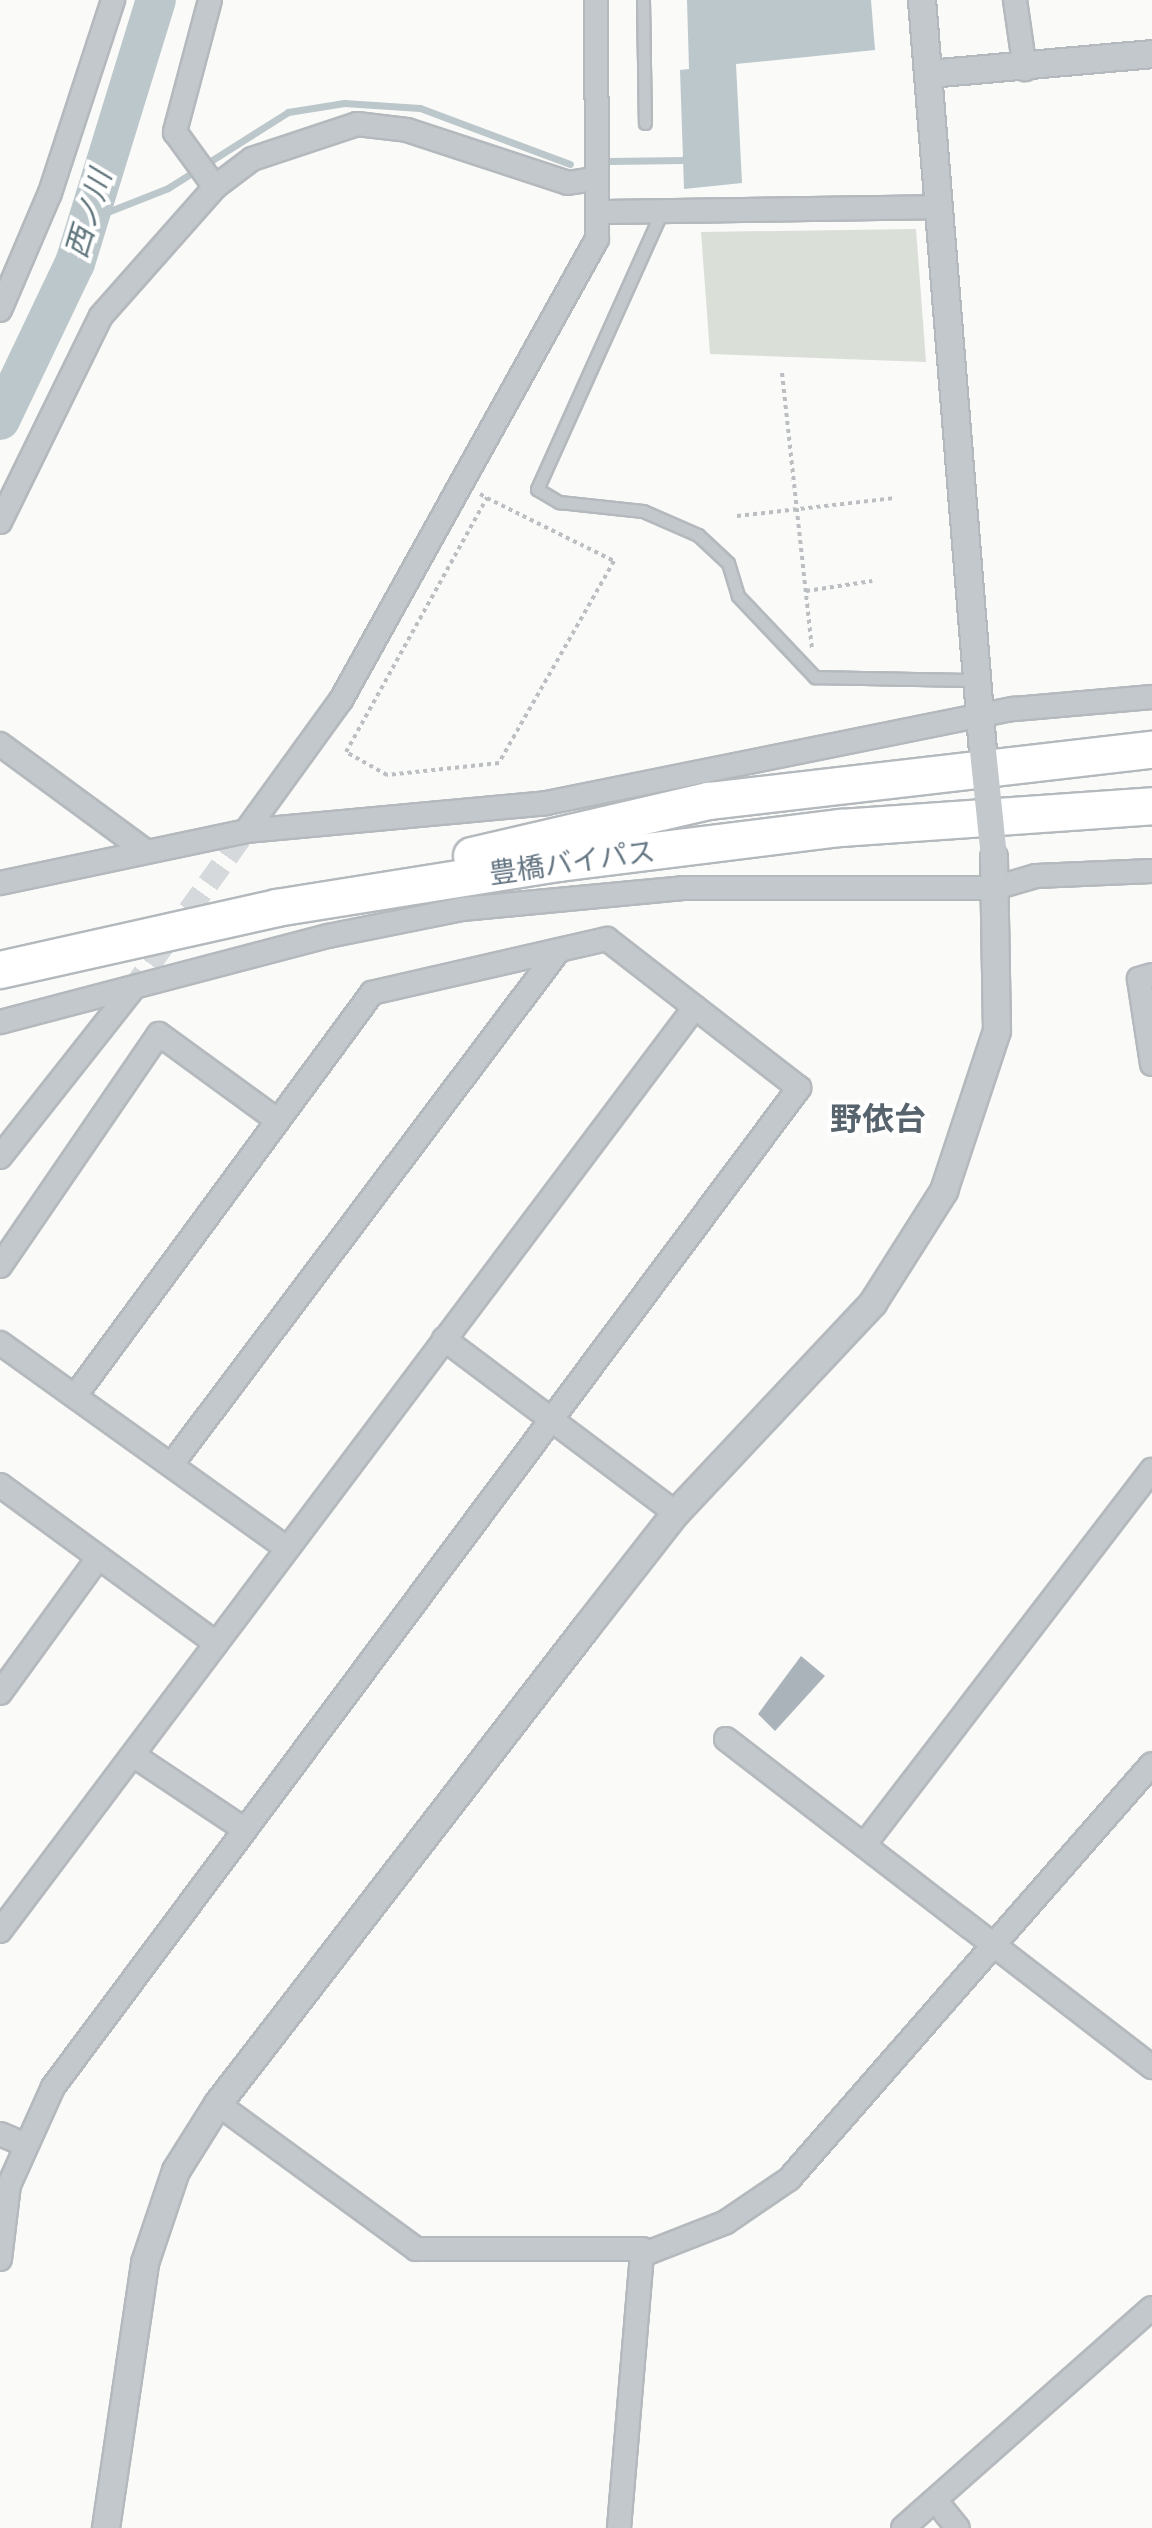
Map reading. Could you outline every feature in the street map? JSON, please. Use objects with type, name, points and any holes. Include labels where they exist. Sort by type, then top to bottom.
[{"type":"highway","points":[[277,908],[709,801],[1152,750]]},
{"type":"highway","name":"豊橋バイパス","points":[[0,970],[277,908],[825,830],[1152,806]]},
{"type":"highway","points":[[1109,808],[1152,823]]},
{"type":"street","points":[[0,310],[50,193],[113,0]]},
{"type":"street","points":[[210,0],[176,118],[181,147],[215,187]]},
{"type":"street","points":[[246,831],[341,700],[597,239],[598,212],[593,179],[596,0]]},
{"type":"street","points":[[106,2528],[145,2263],[176,2171],[218,2104],[676,1513],[873,1303],[944,1191],[997,1031],[994,857],[976,680],[922,0]]},
{"type":"street","points":[[1015,0],[1025,69]]},
{"type":"street","points":[[929,74],[1025,69],[1152,54]]},
{"type":"street","points":[[0,522],[101,316],[215,187],[299,138],[357,124],[407,130],[568,183],[593,179]]},
{"type":"street","points":[[598,212],[938,207]]},
{"type":"street","points":[[0,883],[143,849],[246,831],[546,803],[980,719],[1152,697]]},
{"type":"street","points":[[0,744],[143,849]]},
{"type":"street","points":[[0,1022],[131,991],[328,936],[556,898],[683,888],[995,888],[1036,876],[1152,871]]},
{"type":"street","points":[[0,2259],[9,2185],[24,2144],[53,2087],[799,1088],[607,939],[372,993],[75,1396]]},
{"type":"street","points":[[172,1464],[559,950]]},
{"type":"street","points":[[1152,975],[1139,979],[1152,1064]]},
{"type":"street","points":[[0,1157],[131,991]]},
{"type":"street","points":[[0,1931],[7,1907],[133,1755],[695,1007]]},
{"type":"street","points":[[0,1266],[159,1034],[277,1120]]},
{"type":"street","points":[[444,1339],[554,1418],[676,1513]]},
{"type":"street","points":[[0,1343],[286,1548]]},
{"type":"street","points":[[864,1845],[1152,1470]]},
{"type":"street","points":[[0,1486],[216,1643]]},
{"type":"street","points":[[0,1693],[98,1558]]},
{"type":"street","points":[[726,1739],[994,1949],[1152,2067]]},
{"type":"street","points":[[133,1755],[244,1829]]},
{"type":"street","points":[[642,2255],[769,2198],[994,1949],[1152,1764]]},
{"type":"street","points":[[218,2104],[416,2249],[642,2249],[619,2528]]},
{"type":"street","points":[[0,2134],[24,2144]]},
{"type":"street","points":[[903,2528],[1152,2308]]},
{"type":"street","points":[[935,2500],[958,2528]]},
{"type":"lane","points":[[643,0],[645,123]]},
{"type":"lane","points":[[662,211],[537,489],[559,502],[643,511],[698,535],[728,563],[738,596],[815,677],[976,680]]},
{"type":"path","points":[[782,373],[815,677]]},
{"type":"path","points":[[460,484],[614,561],[499,763],[387,775],[346,752],[487,498]]},
{"type":"path","points":[[737,516],[896,498]]},
{"type":"path","points":[[806,591],[872,581]]},
{"type":"shaded area","points":[[687,0],[871,0],[875,50],[736,64],[742,183],[684,189],[680,70],[689,69]]},
{"type":"shaded area","points":[[916,229],[926,362],[710,354],[701,232]]},
{"type":"building","points":[[801,1656],[825,1676],[775,1731],[758,1714]]},
{"type":"waterway","name":"西ノ川","points":[[0,420],[75,263],[156,0]]},
{"type":"waterway","name":"西ノ川","points":[[82,222],[168,188],[288,112],[344,103],[420,108],[570,164]]},
{"type":"waterway","points":[[610,161],[683,160]]},
{"type":"tunnel","points":[[131,991],[246,831]]},
{"type":"district","name":"野依台","points":[[878,1119]]}]
